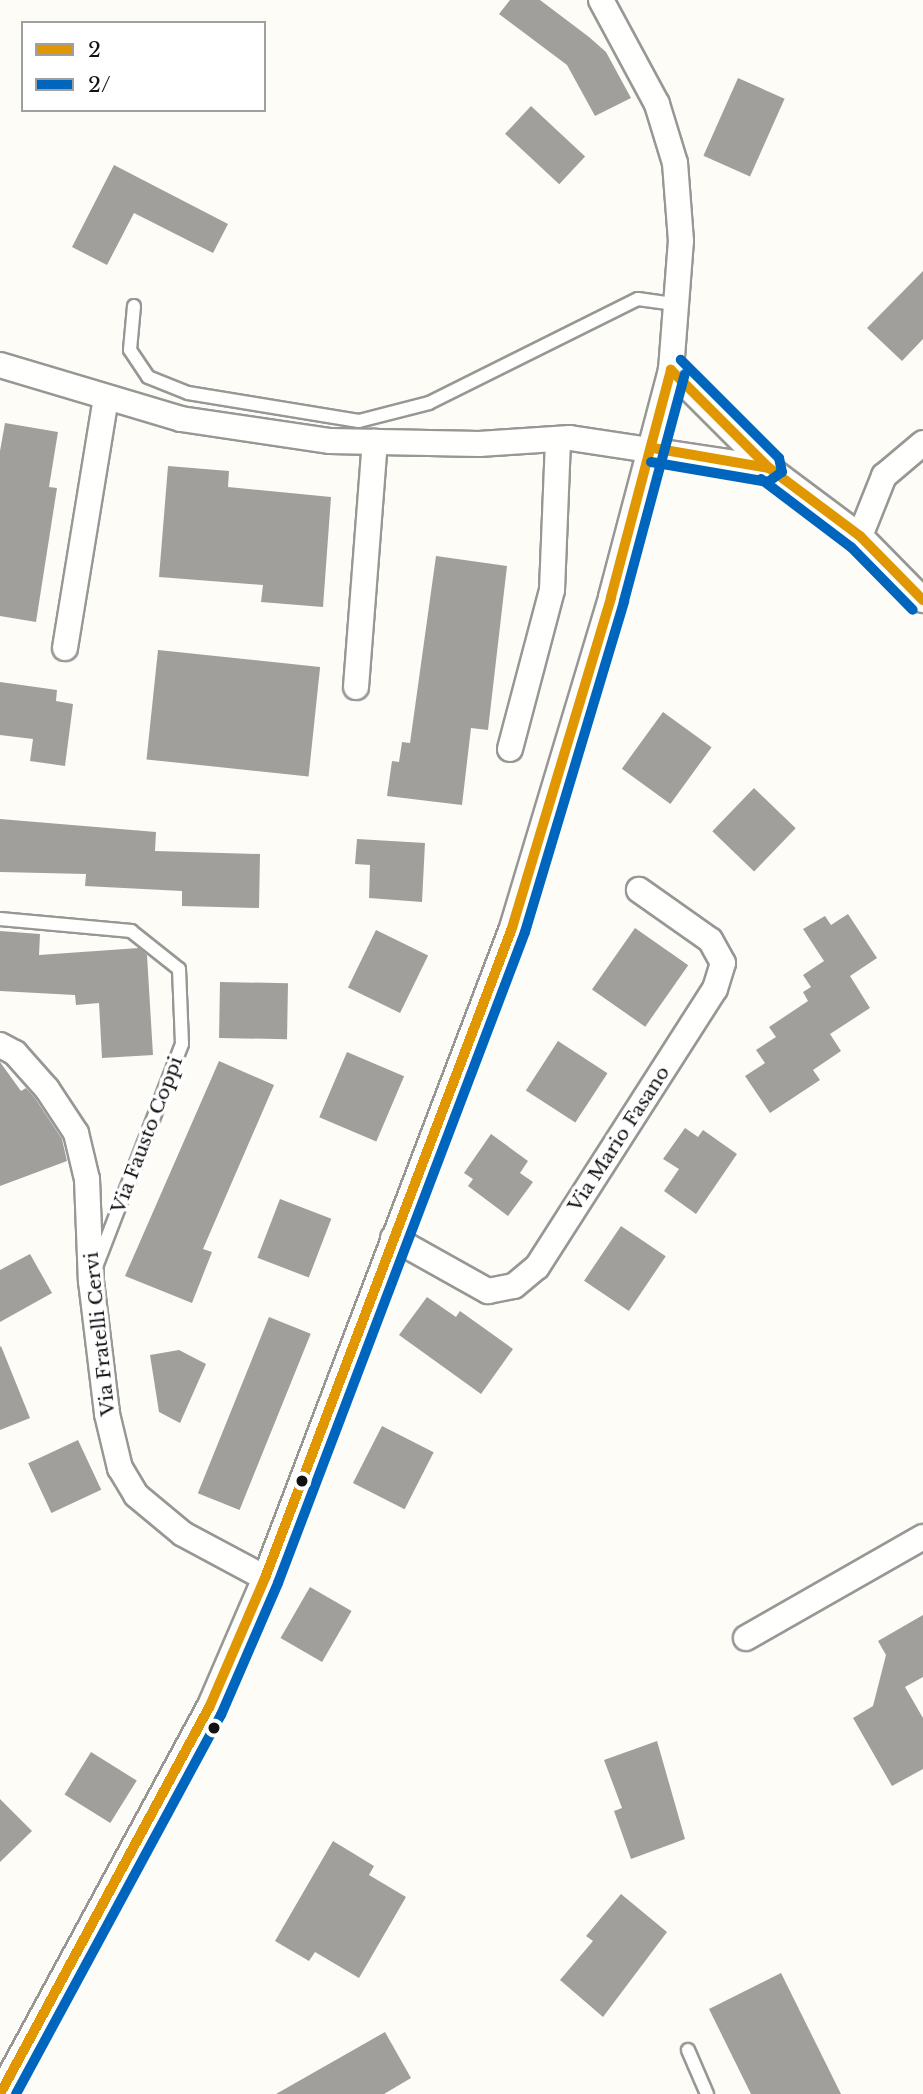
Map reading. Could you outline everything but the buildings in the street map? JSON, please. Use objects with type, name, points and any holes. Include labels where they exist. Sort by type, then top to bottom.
[{"type":"street","points":[[0,2094],[209,1708],[265,1577],[512,928],[653,448],[671,370],[681,241],[675,163],[657,104],[601,0]]},
{"type":"street","points":[[0,365],[181,419],[330,441],[558,439],[653,448],[769,468]]},
{"type":"street","points":[[671,370],[769,468],[860,536],[923,600]]},
{"type":"street","points":[[65,648],[106,397]]},
{"type":"street","points":[[510,749],[552,590],[558,439]]},
{"type":"street","points":[[356,687],[375,442]]},
{"type":"street","points":[[860,536],[884,476],[923,443]]},
{"type":"street","name":"Via Mario Fasano","points":[[393,1238],[488,1291],[514,1286],[537,1268],[715,989],[723,963],[710,940],[639,890]]},
{"type":"street","name":"Via Fratelli Cervi","points":[[0,1045],[15,1053],[47,1089],[76,1133],[87,1179],[91,1280],[107,1414],[120,1468],[136,1495],[183,1534],[265,1577]]},
{"type":"street","points":[[746,1638],[923,1537]]},
{"type":"lane","points":[[134,306],[130,350],[148,377],[188,393],[359,421],[429,402],[638,299],[675,304]]},
{"type":"lane","name":"Via Fausto Coppi","points":[[0,919],[131,931],[179,969],[182,1044],[91,1280]]},
{"type":"lane","points":[[688,2049],[707,2094]]},
{"type":"transit line","name":"2/","points":[[651,462],[768,482],[782,472],[779,458],[681,360]]},
{"type":"transit line","name":"2","points":[[653,448],[769,468],[671,370]]},
{"type":"transit line","name":"2","points":[[0,2094],[209,1708],[265,1578],[512,928],[611,597],[671,370]]},
{"type":"transit line","name":"2/","points":[[16,2094],[221,1715],[278,1583],[525,932],[624,601],[685,374]]},
{"type":"transit line","name":"2","points":[[769,468],[860,536],[923,600]]},
{"type":"transit line","name":"2/","points":[[761,479],[851,547],[913,610]]}]
